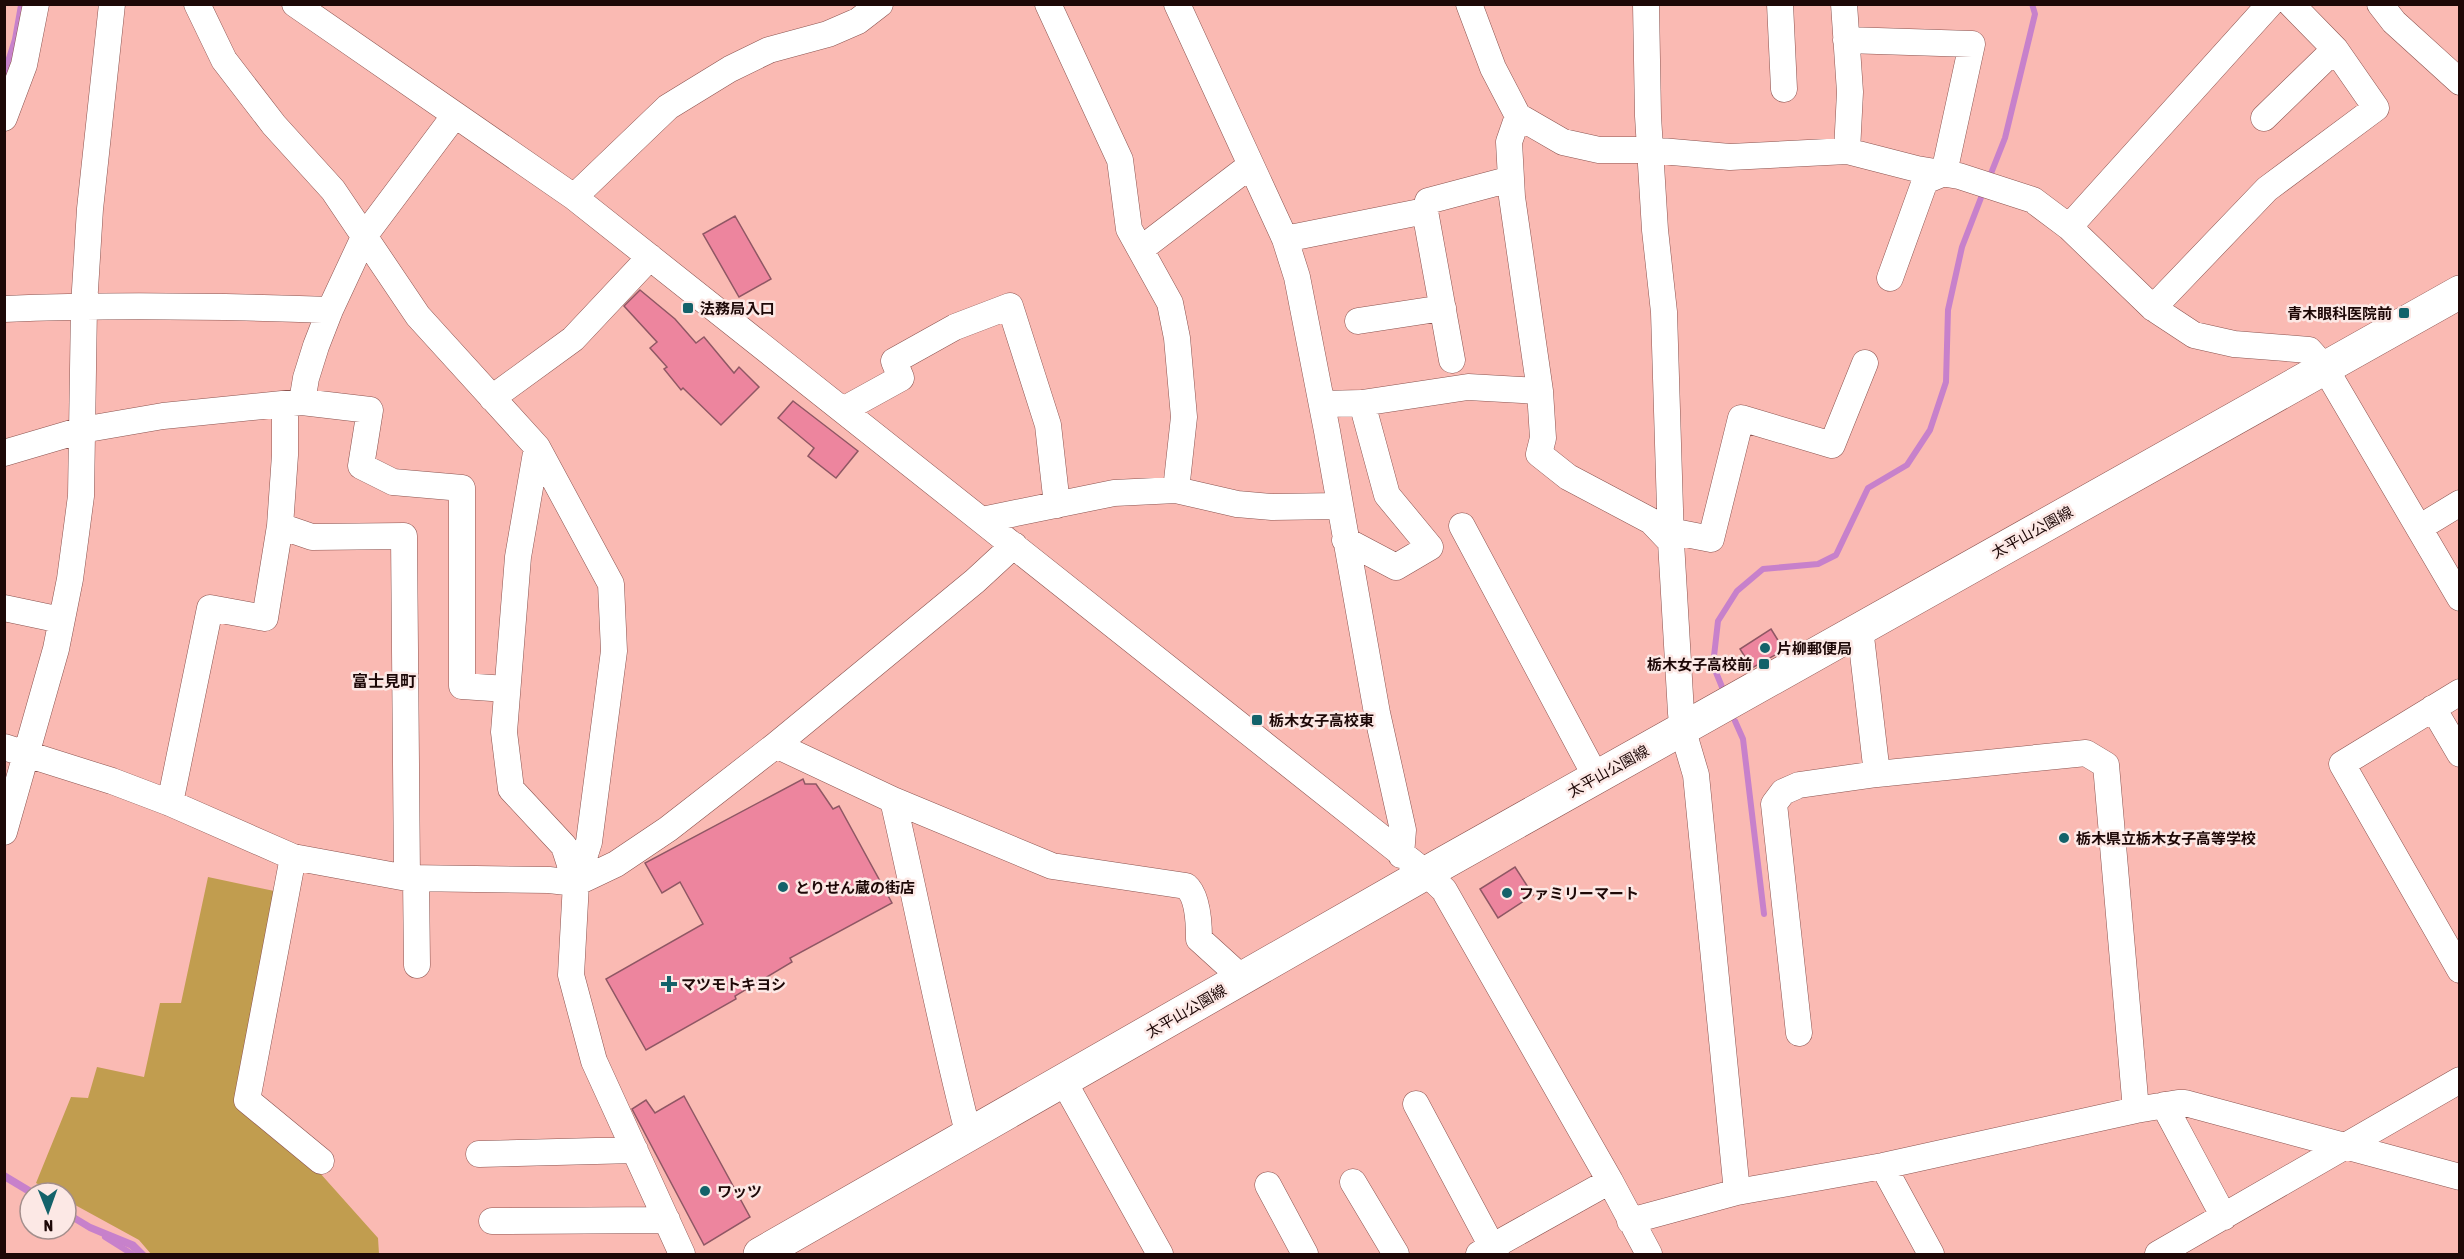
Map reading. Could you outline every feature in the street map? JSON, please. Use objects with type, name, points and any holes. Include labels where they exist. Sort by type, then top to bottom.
[{"type":"main road","name":"太平山公園線","points":[[760,1254],[1243,979],[1413,864],[1596,777],[1683,730],[1860,628],[2460,292]]},
{"type":"street","points":[[4,118],[24,65],[36,4]]},
{"type":"street","points":[[4,832],[16,750],[61,620],[81,495],[84,306],[90,209],[112,4]]},
{"type":"street","points":[[197,4],[224,60],[274,124],[333,190],[418,316],[537,447],[611,584],[614,651],[589,842],[576,883],[572,975],[594,1061],[682,1254]]},
{"type":"street","points":[[294,4],[574,197],[1444,890],[1611,1181],[1649,1254]]},
{"type":"street","points":[[574,197],[668,107],[730,69],[769,50],[828,34],[858,21],[880,4]]},
{"type":"street","points":[[1048,4],[1120,160],[1130,229],[1170,303],[1177,338],[1184,417],[1176,490]]},
{"type":"street","points":[[1177,4],[1285,239],[1297,277],[1377,713],[1403,830],[1413,864]]},
{"type":"street","points":[[1469,4],[1493,68],[1518,116],[1563,142],[1599,150],[1649,150],[1730,157],[1847,151],[1959,176],[2033,200],[2069,227],[2153,308],[2194,335],[2234,344],[2309,350],[2325,368],[2460,598]]},
{"type":"street","points":[[1646,4],[1649,150],[1664,312],[1670,537],[1683,730],[1696,775],[1737,1192]]},
{"type":"street","points":[[1780,4],[1784,89]]},
{"type":"street","points":[[1844,4],[1850,92],[1847,151]]},
{"type":"street","points":[[2069,227],[2270,4]]},
{"type":"street","points":[[2153,308],[2267,189],[2376,108],[2335,50],[2291,4]]},
{"type":"street","points":[[2380,4],[2394,22],[2460,82]]},
{"type":"street","points":[[1846,40],[1972,44],[1944,173]]},
{"type":"street","points":[[2264,118],[2335,50]]},
{"type":"street","points":[[170,803],[210,608],[265,618],[280,526],[285,455],[293,403],[306,378],[330,310],[365,235],[455,115]]},
{"type":"street","points":[[1518,116],[1509,142],[1511,179],[1540,391],[1543,438],[1539,454],[1568,477],[1651,521],[1670,537],[1711,539],[1741,418],[1832,445],[1865,363]]},
{"type":"street","points":[[1140,249],[1251,165]]},
{"type":"street","points":[[1890,278],[1925,181],[1944,173]]},
{"type":"street","points":[[1452,360],[1425,211],[1428,201],[1511,179]]},
{"type":"street","points":[[1285,239],[1425,211]]},
{"type":"street","points":[[492,398],[573,339],[650,257]]},
{"type":"street","points":[[4,309],[84,306],[330,310]]},
{"type":"street","points":[[843,410],[901,378],[894,361],[955,327],[1010,306],[1048,425],[1057,505]]},
{"type":"street","points":[[1358,321],[1443,308]]},
{"type":"street","points":[[1322,404],[1362,403],[1468,387],[1540,391]]},
{"type":"street","points":[[4,453],[82,430],[163,416],[293,403],[370,410],[361,466],[393,482],[462,488],[462,686],[507,689]]},
{"type":"street","points":[[1345,540],[1396,567],[1430,548],[1387,495],[1362,403]]},
{"type":"street","points":[[537,447],[518,557],[504,732],[511,789],[564,846],[576,883]]},
{"type":"street","points":[[982,520],[1114,493],[1176,490],[1237,504],[1272,507],[1339,506]]},
{"type":"street","points":[[2419,528],[2460,503]]},
{"type":"street","points":[[280,526],[312,537],[404,536],[411,878],[417,965]]},
{"type":"street","points":[[1462,526],[1596,777]]},
{"type":"street","points":[[16,750],[170,803],[293,857],[411,878],[549,879],[576,883],[616,864],[668,829],[776,745],[975,581],[1014,546]]},
{"type":"street","points":[[4,608],[61,620]]},
{"type":"street","points":[[1860,628],[1877,774]]},
{"type":"street","points":[[2460,692],[2342,764],[2460,969]]},
{"type":"street","points":[[2433,708],[2460,754]]},
{"type":"street","points":[[776,745],[893,800],[1052,866],[1186,886],[1191,891],[1199,927],[1199,939],[1243,979]]},
{"type":"street","points":[[1799,1033],[1774,804],[1783,792],[1799,786],[1877,774],[2086,753],[2106,765],[2136,1110]]},
{"type":"street","points":[[893,800],[945,1044],[969,1136]]},
{"type":"street","points":[[293,857],[247,1100],[321,1161]]},
{"type":"street","points":[[2172,1251],[2224,1217],[2460,1080]]},
{"type":"street","points":[[1064,1082],[1160,1254]]},
{"type":"street","points":[[1630,1221],[1737,1192],[1883,1166],[2136,1110],[2185,1103],[2460,1177]]},
{"type":"street","points":[[1416,1104],[1489,1252],[1611,1181]]},
{"type":"street","points":[[2164,1105],[2224,1217]]},
{"type":"street","points":[[479,1154],[635,1150]]},
{"type":"street","points":[[1883,1166],[1931,1254]]},
{"type":"street","points":[[1353,1182],[1396,1254]]},
{"type":"street","points":[[1268,1185],[1305,1254]]},
{"type":"street","points":[[492,1221],[667,1220]]},
{"type":"shaded area","points":[[18,5],[30,5],[5,95],[5,61],[12,39]]},
{"type":"shaded area","points":[[208,877],[279,892],[239,1101],[311,1163],[378,1238],[379,1254],[151,1254],[139,1240],[78,1207],[78,1181],[37,1181],[71,1097],[88,1098],[97,1067],[144,1077],[160,1003],[181,1003]]},
{"type":"shaded area","points":[[4,1172],[20,1181],[18,1181],[18,1189],[5,1181]]},
{"type":"shaded area","points":[[78,1216],[135,1242],[147,1254],[136,1254],[129,1248],[78,1224]]},
{"type":"building","points":[[735,216],[771,279],[739,297],[703,234]]},
{"type":"building","points":[[640,290],[675,319],[696,343],[704,337],[734,373],[739,367],[759,387],[721,425],[683,388],[681,390],[664,369],[667,367],[650,348],[657,342],[624,306]]},
{"type":"building","points":[[793,401],[858,451],[836,478],[808,456],[814,448],[778,418]]},
{"type":"building","points":[[1771,629],[1784,650],[1752,668],[1740,649]]},
{"type":"building","name":"とりせん蔵の街店","points":[[803,779],[805,784],[816,784],[833,809],[839,806],[892,903],[790,958],[792,962],[735,996],[736,999],[646,1050],[606,979],[703,924],[680,882],[662,893],[645,863]]},
{"type":"building","points":[[1515,867],[1533,895],[1498,918],[1480,889]]},
{"type":"building","name":"ワッツ","points":[[684,1096],[750,1217],[704,1245],[632,1109],[646,1100],[655,1113]]},
{"type":"waterway","points":[[1988,181],[2005,138],[2035,14],[2032,4]]},
{"type":"waterway","points":[[1722,687],[1713,665],[1718,621],[1737,591],[1763,569],[1818,564],[1836,555],[1868,488],[1907,465],[1930,430],[1946,382],[1948,310],[1962,247],[1984,190]]},
{"type":"waterway","points":[[1735,721],[1743,739],[1764,914]]},
{"type":"waterway","points":[[105,1237],[132,1254]]},
{"type":"place","name":"法務局入口","points":[[688,308]]},
{"type":"place","name":"青木眼科医院前","points":[[2404,313]]},
{"type":"place","name":"片柳郵便局","points":[[1765,648]]},
{"type":"place","name":"栃木女子高校前","points":[[1764,664]]},
{"type":"place","name":"栃木女子高校東","points":[[1257,720]]},
{"type":"place","name":"栃木県立栃木女子高等学校","points":[[2064,838]]},
{"type":"place","name":"とりせん蔵の街店","points":[[783,887]]},
{"type":"place","name":"ファミリーマート","points":[[1507,893]]},
{"type":"place","name":"マツモトキヨシ","points":[[669,984]]},
{"type":"place","name":"ワッツ","points":[[705,1191]]},
{"type":"district","name":"富士見町","points":[[384,681]]}]
